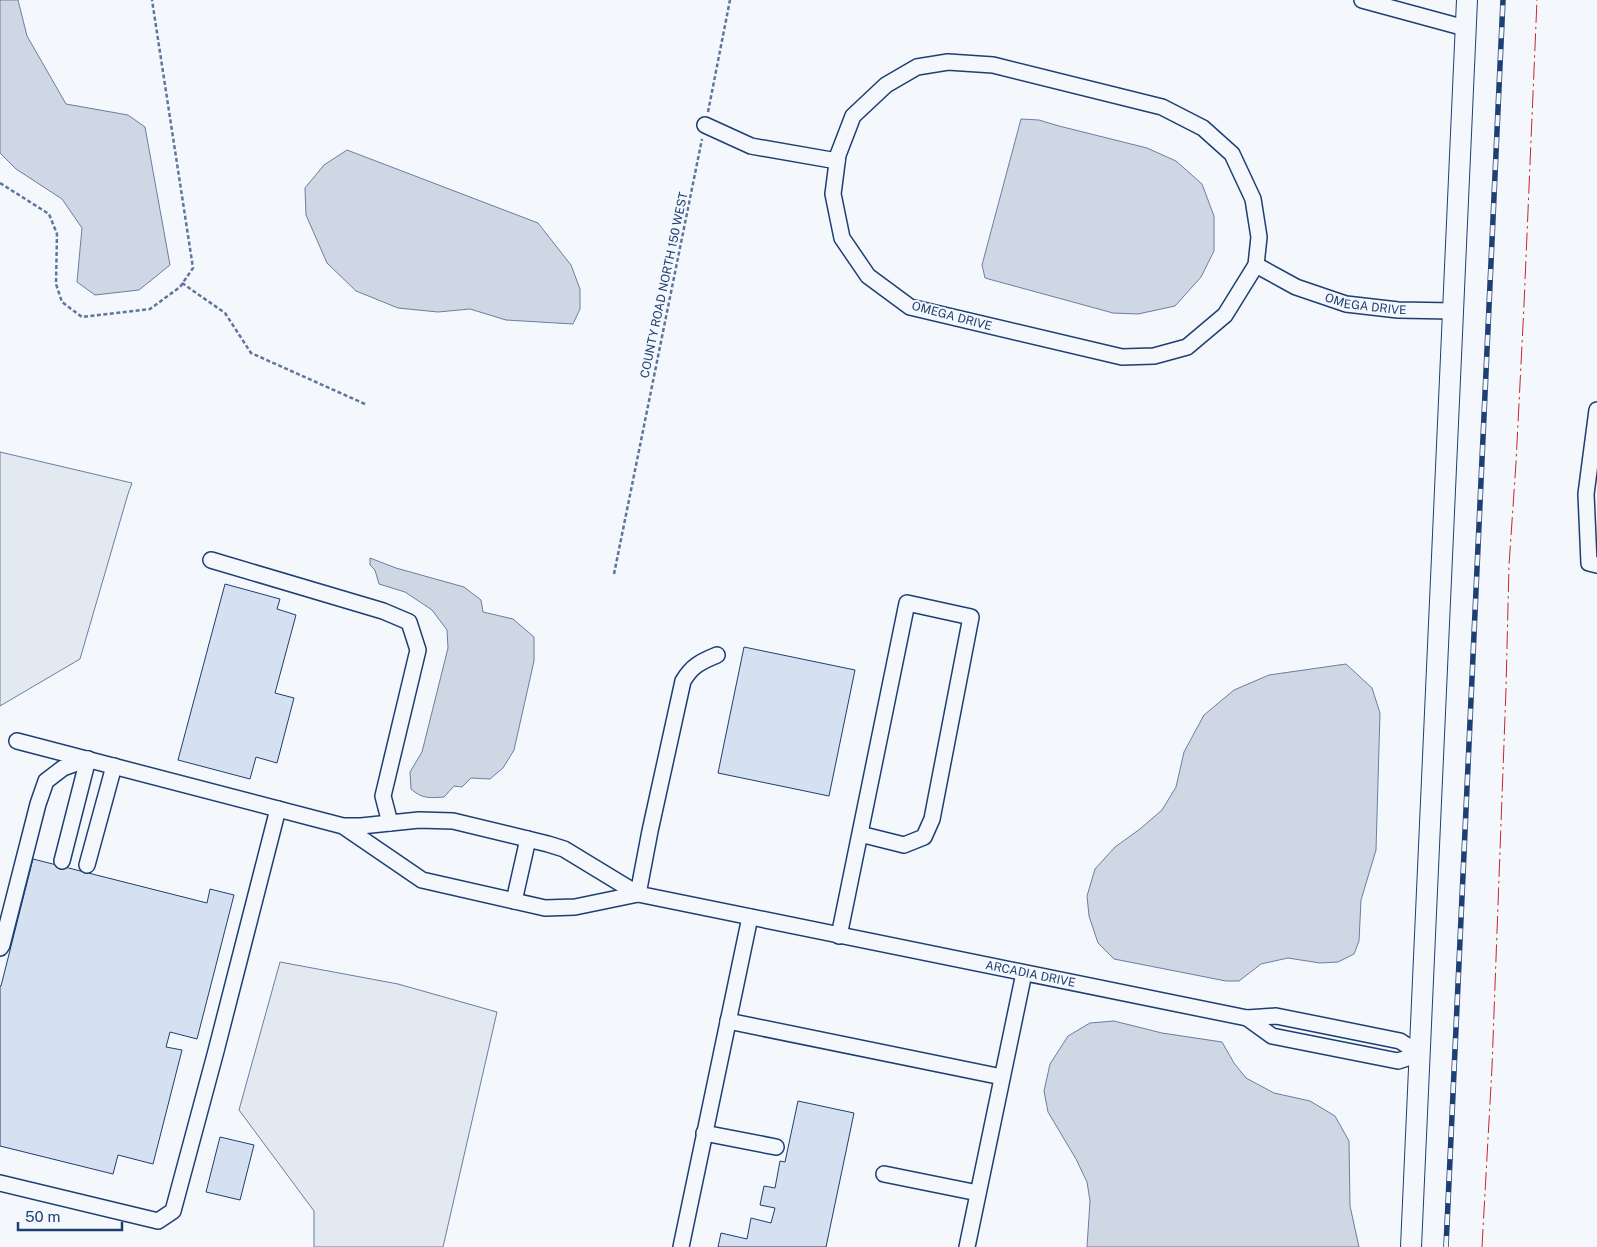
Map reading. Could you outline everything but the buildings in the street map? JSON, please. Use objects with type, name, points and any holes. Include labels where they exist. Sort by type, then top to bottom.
[{"type":"main road","points":[[1411,1247],[1467,0]]},
{"type":"street","points":[[1362,0],[1466,28]]},
{"type":"street","name":"OMEGA DRIVE","points":[[948,62],[993,65],[1162,108],[1203,128],[1232,154],[1253,199],[1259,237],[1256,265],[1225,315],[1187,347],[1154,356],[1122,357],[910,307],[868,276],[842,238],[833,194],[838,155],[853,116],[886,85],[918,67],[948,62]]},
{"type":"street","points":[[705,125],[751,146],[837,161]]},
{"type":"street","name":"OMEGA DRIVE","points":[[1256,265],[1296,287],[1346,304],[1398,310],[1453,311]]},
{"type":"street","points":[[1597,410],[1586,494],[1589,563],[1597,565]]},
{"type":"street","points":[[211,560],[383,611],[409,622],[418,650],[383,796],[390,823]]},
{"type":"street","points":[[839,936],[907,603],[971,617],[932,819],[924,837],[904,845],[860,834]]},
{"type":"street","points":[[638,894],[683,681],[690,670],[702,661],[717,655]]},
{"type":"street","points":[[17,740],[343,826],[419,820],[453,821],[528,839],[564,849],[638,894]]},
{"type":"street","points":[[62,861],[88,759]]},
{"type":"street","points":[[0,948],[46,781],[63,768],[88,759]]},
{"type":"street","points":[[87,864],[114,766]]},
{"type":"street","points":[[0,1183],[158,1221],[173,1211],[278,809]]},
{"type":"street","points":[[343,826],[422,880],[545,908],[575,907],[638,894]]},
{"type":"street","points":[[514,901],[528,839]]},
{"type":"street","name":"ARCADIA DRIVE","points":[[638,894],[1247,1018],[1272,1036],[1398,1061],[1420,1054]]},
{"type":"street","points":[[681,1247],[750,917]]},
{"type":"street","points":[[967,1247],[1024,973]]},
{"type":"street","points":[[1247,1018],[1276,1016],[1400,1041],[1420,1054]]},
{"type":"street","points":[[728,1021],[1002,1077]]},
{"type":"street","points":[[704,1133],[776,1147]]},
{"type":"street","points":[[884,1174],[978,1193]]},
{"type":"path","points":[[0,183],[49,214],[57,234],[56,284],[62,302],[82,317],[150,309],[182,284],[193,268],[152,0]]},
{"type":"path","name":"COUNTY ROAD NORTH 150 WEST","points":[[614,574],[730,0]]},
{"type":"path","points":[[182,284],[225,312],[251,353],[365,404]]},
{"type":"shaded area","points":[[0,0],[18,0],[27,36],[66,104],[128,115],[145,127],[170,265],[139,290],[95,295],[77,282],[82,228],[62,199],[16,169],[0,153]]},
{"type":"shaded area","points":[[1021,119],[1039,120],[1147,148],[1176,161],[1202,184],[1214,216],[1214,251],[1201,277],[1175,306],[1138,314],[1113,313],[985,278],[982,265]]},
{"type":"shaded area","points":[[347,150],[538,223],[571,265],[580,289],[580,309],[573,324],[506,320],[470,309],[438,312],[398,308],[356,291],[327,263],[306,215],[305,188],[324,165]]},
{"type":"shaded area","points":[[0,452],[132,483],[80,659],[0,706]]},
{"type":"shaded area","points":[[370,558],[396,568],[464,587],[481,600],[483,612],[513,619],[534,637],[534,661],[514,750],[503,768],[490,779],[471,778],[462,787],[454,786],[444,797],[426,797],[419,795],[411,789],[410,772],[422,752],[448,648],[447,630],[432,610],[405,592],[379,584],[375,570],[370,565]]},
{"type":"shaded area","points":[[1346,664],[1372,688],[1380,713],[1376,850],[1361,900],[1359,941],[1354,954],[1338,962],[1320,963],[1288,958],[1261,964],[1239,981],[1226,981],[1114,959],[1098,943],[1089,916],[1087,896],[1095,869],[1115,847],[1162,810],[1176,787],[1184,752],[1204,715],[1234,690],[1269,675]]},
{"type":"shaded area","points":[[280,962],[398,984],[497,1012],[443,1247],[314,1247],[314,1211],[239,1110]]},
{"type":"shaded area","points":[[1114,1021],[1162,1033],[1222,1042],[1234,1063],[1246,1078],[1274,1093],[1310,1101],[1335,1116],[1349,1141],[1350,1206],[1359,1247],[1087,1247],[1090,1201],[1087,1182],[1076,1159],[1048,1112],[1044,1091],[1050,1064],[1068,1036],[1090,1023]]},
{"type":"railway","points":[[1446,1247],[1503,0]]},
{"type":"power","points":[[1482,1247],[1492,1067],[1509,565],[1524,305],[1537,0]]}]
